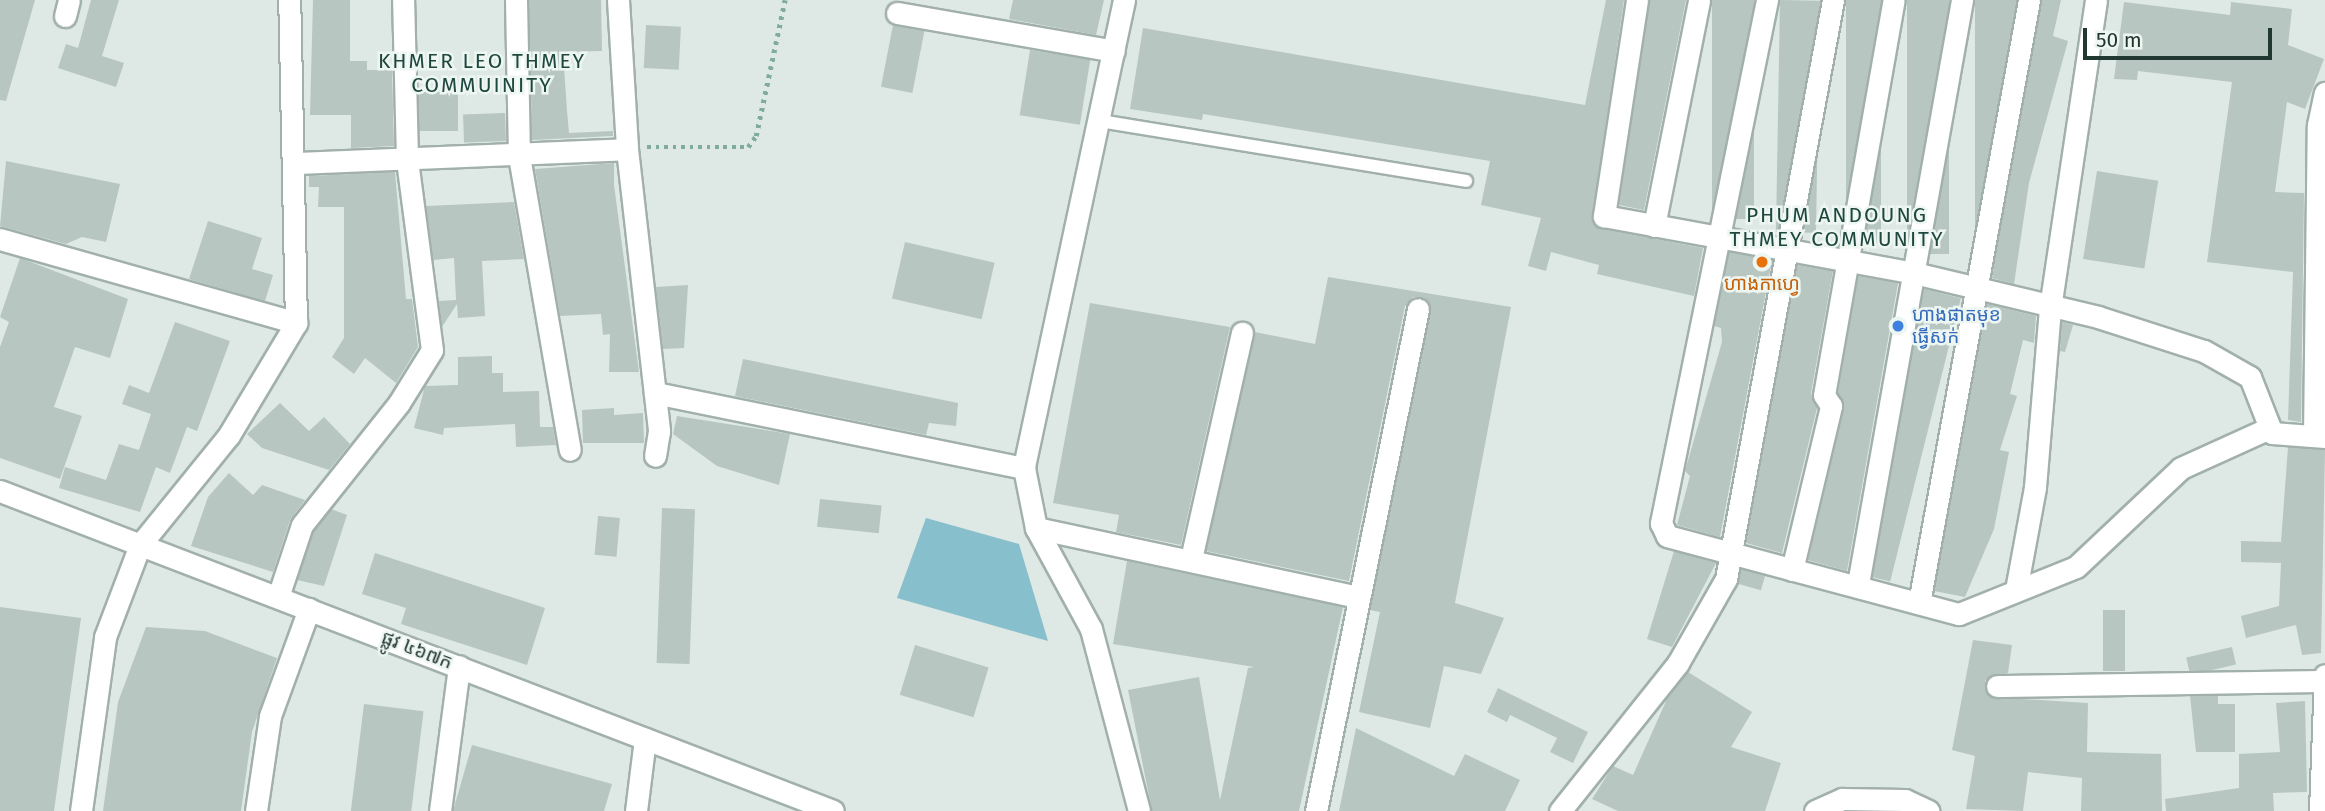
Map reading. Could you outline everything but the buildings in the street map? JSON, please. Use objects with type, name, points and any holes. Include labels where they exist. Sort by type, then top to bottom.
[{"type":"street","points":[[81,811],[105,637],[141,545],[229,435],[296,323],[296,163],[289,0]]},
{"type":"street","points":[[278,597],[302,524],[399,403],[432,350],[407,159],[403,0]]},
{"type":"street","points":[[516,0],[519,156],[570,450]]},
{"type":"street","points":[[618,0],[627,149],[655,393],[655,456]]},
{"type":"street","points":[[1124,0],[1024,468],[1036,528],[1091,629],[1139,811]]},
{"type":"street","points":[[1637,0],[1601,212],[1654,226],[1913,273],[2204,351],[2250,377],[2269,428],[2278,435],[2319,436],[2323,191],[2318,125],[2325,93]]},
{"type":"street","points":[[1654,226],[1699,0]]},
{"type":"street","points":[[1767,0],[1661,523],[1679,542],[1733,552],[1846,588],[1858,584],[1959,614],[2076,567],[2181,468],[2269,428]]},
{"type":"street","points":[[1560,811],[1711,616],[1733,552],[1833,0]]},
{"type":"street","points":[[1792,570],[1832,406],[1824,395],[1852,261],[1894,0]]},
{"type":"street","points":[[1858,584],[1962,0]]},
{"type":"street","points":[[1919,603],[1979,290],[2029,0]]},
{"type":"street","points":[[2016,590],[2035,487],[2050,308],[2096,0]]},
{"type":"street","points":[[897,13],[1114,51]]},
{"type":"street","points":[[296,163],[519,156],[627,149]]},
{"type":"street","points":[[0,239],[296,323]]},
{"type":"street","points":[[1316,811],[1419,309]]},
{"type":"street","points":[[1191,559],[1242,333]]},
{"type":"street","points":[[655,393],[1024,468]]},
{"type":"street","name":"ផ្លូវ ៤៦៧ក","points":[[0,491],[834,811]]},
{"type":"street","points":[[1036,528],[1359,597]]},
{"type":"street","points":[[256,811],[270,716],[309,609]]},
{"type":"street","points":[[440,811],[459,666]]},
{"type":"street","points":[[2320,811],[2325,675]]},
{"type":"street","points":[[1997,686],[2325,681]]},
{"type":"street","points":[[636,811],[645,738]]},
{"type":"street","points":[[1815,811],[1842,799],[1905,800],[1928,811]]},
{"type":"lane","points":[[1100,121],[1466,181]]},
{"type":"path","points":[[627,149],[748,147],[756,136],[785,0]]},
{"type":"water","points":[[926,518],[1019,544],[1048,641],[897,598]]},
{"type":"place","name":"ហាងកាហ្វេ","points":[[1762,262]]},
{"type":"place","name":"ហាងផាតមុខ ធ្វើសក់","points":[[1898,326]]},
{"type":"district","name":"KHMER LEO THMEY COMMUINITY","points":[[482,73]]},
{"type":"district","name":"PHUM ANDOUNG THMEY COMMUNITY","points":[[1837,227]]}]
